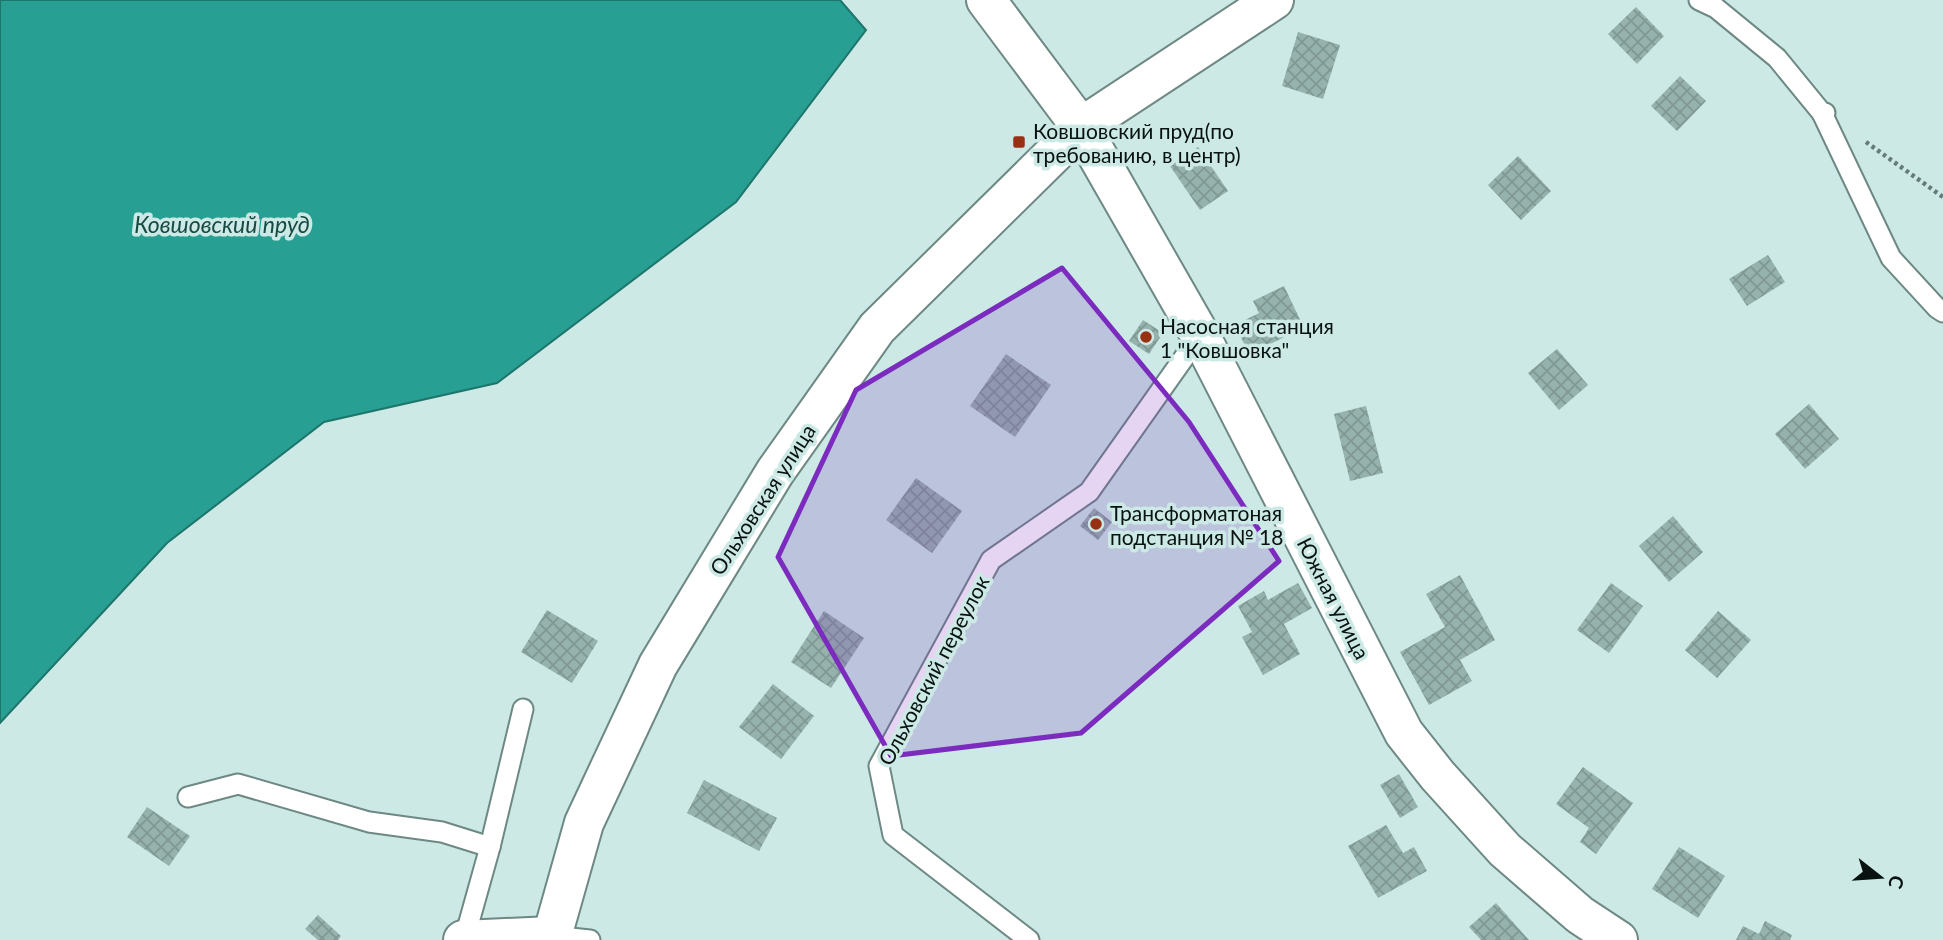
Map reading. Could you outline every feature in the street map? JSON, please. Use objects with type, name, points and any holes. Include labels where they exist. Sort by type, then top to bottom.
[{"type":"street","name":"Ольховская улица","points":[[551,938],[584,824],[658,665],[775,472],[877,328],[1081,127],[1274,0]]},
{"type":"street","name":"Южная улица","points":[[991,4],[1081,127],[1200,335],[1404,733],[1438,776],[1505,850],[1580,915],[1618,940]]},
{"type":"street","points":[[464,940],[551,938]]},
{"type":"lane","points":[[1699,0],[1717,8],[1777,58],[1824,113],[1891,258],[1943,312]]},
{"type":"lane","name":"Ольховский переулок","points":[[1029,940],[893,835],[879,766],[991,560],[1089,492],[1200,335]]},
{"type":"lane","points":[[464,940],[490,847],[523,709]]},
{"type":"lane","points":[[188,797],[238,784],[369,822],[442,832],[490,847]]},
{"type":"lane","points":[[551,938],[590,940]]},
{"type":"path","points":[[1824,113],[1943,197]]},
{"type":"highlighted area","points":[[1062,268],[1189,422],[1279,561],[1081,733],[891,756],[778,557],[856,390]]},
{"type":"water","name":"Ковшовский пруд","points":[[0,0],[840,0],[866,30],[736,202],[497,383],[324,422],[167,543],[0,723]]},
{"type":"building","points":[[1636,7],[1664,36],[1637,64],[1608,34]]},
{"type":"building","points":[[1298,32],[1340,45],[1323,99],[1282,86]]},
{"type":"building","points":[[1680,76],[1706,101],[1677,131],[1651,106]]},
{"type":"building","points":[[1198,147],[1228,191],[1200,210],[1170,166]]},
{"type":"building","points":[[1518,156],[1551,191],[1521,220],[1488,185]]},
{"type":"building","points":[[1768,255],[1785,282],[1747,306],[1729,279]]},
{"type":"building","points":[[1284,286],[1304,328],[1249,354],[1235,325],[1259,313],[1253,301]]},
{"type":"building","name":"Насосная станция 1 \"Ковшовка\"","points":[[1143,320],[1163,333],[1149,354],[1129,341]]},
{"type":"building","points":[[1557,349],[1588,385],[1559,410],[1528,373]]},
{"type":"building","points":[[1006,354],[1051,385],[1015,437],[970,406]]},
{"type":"building","points":[[1809,404],[1839,439],[1805,469],[1775,434]]},
{"type":"building","points":[[1366,406],[1383,473],[1350,481],[1334,414]]},
{"type":"building","points":[[916,478],[962,511],[932,553],[886,520]]},
{"type":"building","name":"Трансформатоная подстанция № 18","points":[[1094,508],[1112,522],[1098,540],[1080,526]]},
{"type":"building","points":[[1673,516],[1703,552],[1669,582],[1639,546]]},
{"type":"building","points":[[1460,575],[1495,640],[1460,660],[1472,681],[1429,705],[1400,652],[1445,627],[1426,594]]},
{"type":"building","points":[[1298,583],[1312,608],[1284,624],[1300,654],[1263,675],[1242,637],[1252,632],[1238,606],[1264,591],[1268,600]]},
{"type":"building","points":[[1611,583],[1643,606],[1609,653],[1577,630]]},
{"type":"building","points":[[547,610],[598,641],[572,683],[521,652]]},
{"type":"building","points":[[824,611],[864,638],[831,688],[791,662]]},
{"type":"building","points":[[1718,611],[1751,640],[1717,678],[1685,650]]},
{"type":"building","points":[[773,684],[814,716],[781,759],[739,727]]},
{"type":"building","points":[[1583,767],[1633,803],[1596,854],[1580,842],[1589,828],[1556,804]]},
{"type":"building","points":[[1399,774],[1418,807],[1400,818],[1380,785]]},
{"type":"building","points":[[704,780],[777,818],[759,851],[687,813]]},
{"type":"building","points":[[147,807],[190,836],[169,866],[127,837]]},
{"type":"building","points":[[1386,825],[1403,853],[1414,847],[1427,871],[1378,898],[1348,846]]},
{"type":"building","points":[[1679,847],[1725,876],[1698,918],[1652,889]]},
{"type":"building","points":[[1496,903],[1529,940],[1481,940],[1469,927]]},
{"type":"building","points":[[318,915],[341,936],[338,940],[318,940],[305,929]]},
{"type":"building","points":[[1765,921],[1792,935],[1790,940],[1736,940],[1743,926],[1759,934]]},
{"type":"place","name":"Ковшовский пруд(по требованию, в центр)","points":[[1019,142]]},
{"type":"place","name":"Насосная станция 1 \"Ковшовка\"","points":[[1146,337]]},
{"type":"place","name":"Трансформатоная подстанция № 18","points":[[1096,524]]}]
